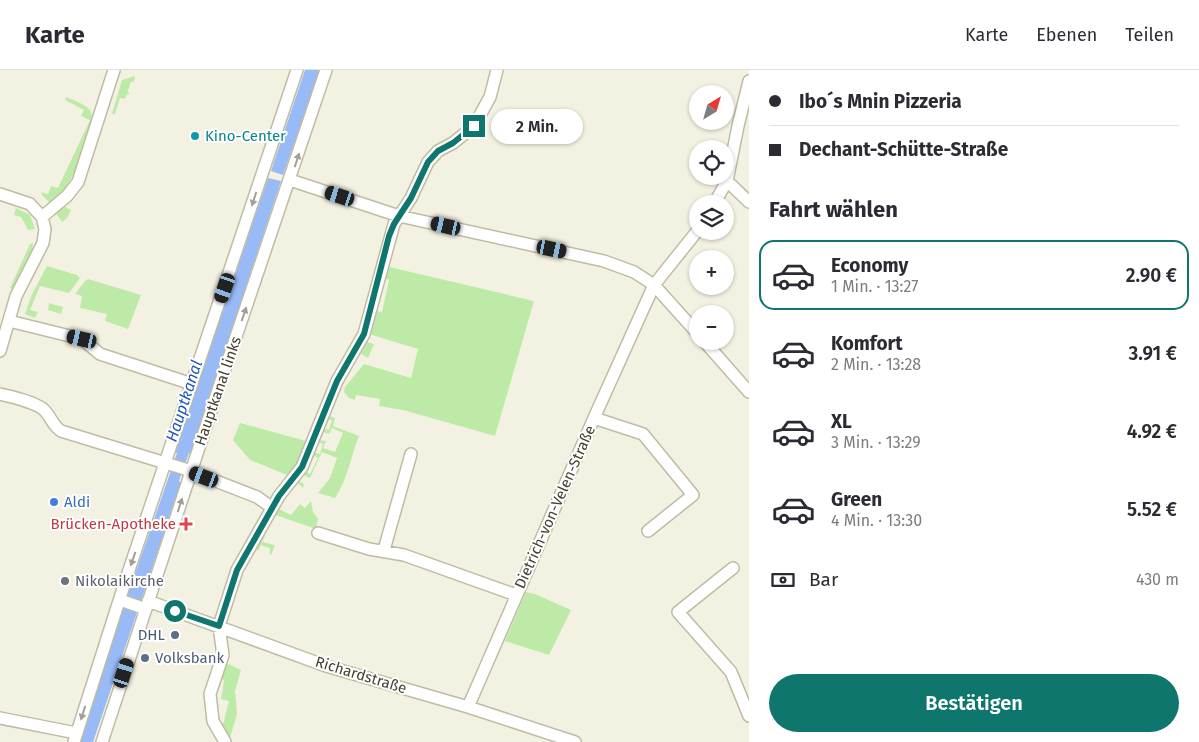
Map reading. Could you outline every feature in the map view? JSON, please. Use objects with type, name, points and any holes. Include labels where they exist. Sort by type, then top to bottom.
[{"type":"street","points":[[42,216],[67,196],[78,182],[114,70]]},
{"type":"street","points":[[0,718],[75,738],[168,463],[192,384],[297,70]]},
{"type":"street","name":"Hauptkanal links","points":[[102,742],[188,470],[290,180],[326,70]]},
{"type":"street","points":[[225,742],[213,721],[210,694],[223,655],[219,626],[237,570],[271,508],[302,467],[337,381],[364,334],[389,236],[394,224],[411,198],[428,162],[438,151],[453,143],[474,126],[490,97],[497,70]]},
{"type":"street","points":[[734,146],[749,81]]},
{"type":"street","points":[[290,180],[399,216],[604,261],[634,272],[654,285],[689,324]]},
{"type":"street","points":[[730,185],[749,202]]},
{"type":"street","points":[[0,194],[30,204],[42,216],[46,229],[43,243],[16,296],[0,351]]},
{"type":"street","name":"Dietrich-von-Velen-Straße","points":[[468,707],[654,285],[690,240]]},
{"type":"street","points":[[9,320],[82,339],[100,354],[192,384]]},
{"type":"street","points":[[712,350],[749,392]]},
{"type":"street","points":[[0,394],[42,408],[50,416],[54,426],[61,431],[188,470],[257,498],[271,508]]},
{"type":"street","name":"Dietrich-von-Velen-Straße","points":[[594,418],[643,434],[694,495],[648,531]]},
{"type":"street","points":[[384,550],[411,454]]},
{"type":"street","name":"Dietrich-von-Velen-Straße","points":[[318,533],[369,549],[384,550],[404,555],[516,595]]},
{"type":"street","points":[[732,568],[678,612],[731,672],[749,716]]},
{"type":"street","name":"Richardstraße","points":[[121,600],[219,626],[326,666],[468,707],[575,742]]},
{"type":"green space","points":[[135,76],[128,90],[129,95],[127,94],[125,99],[120,98],[115,114],[112,114],[122,80]]},
{"type":"green space","points":[[66,97],[90,110],[92,117],[91,127],[82,154],[70,180],[59,196],[49,202],[41,192],[48,194],[51,186],[58,188],[90,120],[81,116],[84,110],[65,100]]},
{"type":"green space","points":[[63,206],[71,210],[67,218],[62,222],[56,213]]},
{"type":"green space","points":[[16,208],[30,215],[35,229],[28,230],[21,217],[14,215]]},
{"type":"green space","points":[[33,243],[32,251],[13,289],[10,288],[30,244]]},
{"type":"green space","points":[[47,266],[77,275],[80,278],[69,293],[40,286],[30,310],[38,312],[35,318],[25,314],[32,294]]},
{"type":"green space","points":[[385,266],[534,301],[495,436],[403,410],[379,406],[380,399],[356,395],[355,400],[349,398],[344,392],[345,387],[364,364],[411,378],[418,349],[369,334],[375,311],[382,312],[389,280],[382,277]]},
{"type":"green space","points":[[88,279],[141,295],[128,329],[105,321],[107,314],[80,308],[82,296],[75,294]]},
{"type":"green space","points":[[49,303],[63,307],[61,314],[48,310]]},
{"type":"green space","points":[[367,342],[374,344],[368,358],[361,354]]},
{"type":"green space","points":[[329,416],[335,418],[333,426],[359,436],[346,476],[335,498],[318,493],[330,478],[337,458],[322,452],[311,476],[309,478],[303,472],[304,470],[310,474],[318,458],[312,455],[313,452],[320,454],[323,444],[317,442],[318,440],[326,441],[323,448],[335,452],[343,433],[332,428],[329,434],[321,431],[322,428],[329,430],[332,420],[326,418]]},
{"type":"green space","points":[[240,423],[306,441],[297,464],[287,475],[250,460],[233,440]]},
{"type":"green space","points":[[298,480],[304,484],[303,488],[297,482],[282,498],[277,508],[291,515],[300,504],[305,508],[311,501],[313,512],[318,519],[316,529],[273,514],[281,498]]},
{"type":"green space","points":[[261,536],[265,536],[262,542],[275,545],[271,555],[270,548],[261,545],[258,551],[255,548]]},
{"type":"green space","points":[[526,592],[571,610],[549,655],[505,641]]},
{"type":"green space","points":[[224,662],[241,670],[235,691],[237,714],[229,741],[222,728],[229,701],[221,699],[224,681],[219,675]]},
{"type":"water","points":[[305,70],[320,70],[283,175],[271,171]]},
{"type":"water","points":[[268,178],[281,181],[191,453],[189,453],[179,481],[181,483],[93,742],[80,742],[124,606],[177,453],[175,452]]},
{"type":"place","name":"Kino-Center","points":[[195,136]]},
{"type":"place","name":"Aldi","points":[[54,502]]},
{"type":"place","name":"Brücken-Apotheke","points":[[186,524]]},
{"type":"place","name":"Nikolaikirche","points":[[65,581]]},
{"type":"place","name":"DHL","points":[[175,635]]},
{"type":"place","name":"Volksbank","points":[[145,658]]},
{"type":"route","points":[[175,611],[219,626],[237,570],[268,517],[271,508],[302,467],[337,381],[364,334],[389,236],[394,224],[411,198],[428,162],[438,151],[453,143],[474,126]]},
{"type":"water label","name":"Hauptkanal","points":[[184,401]]}]
